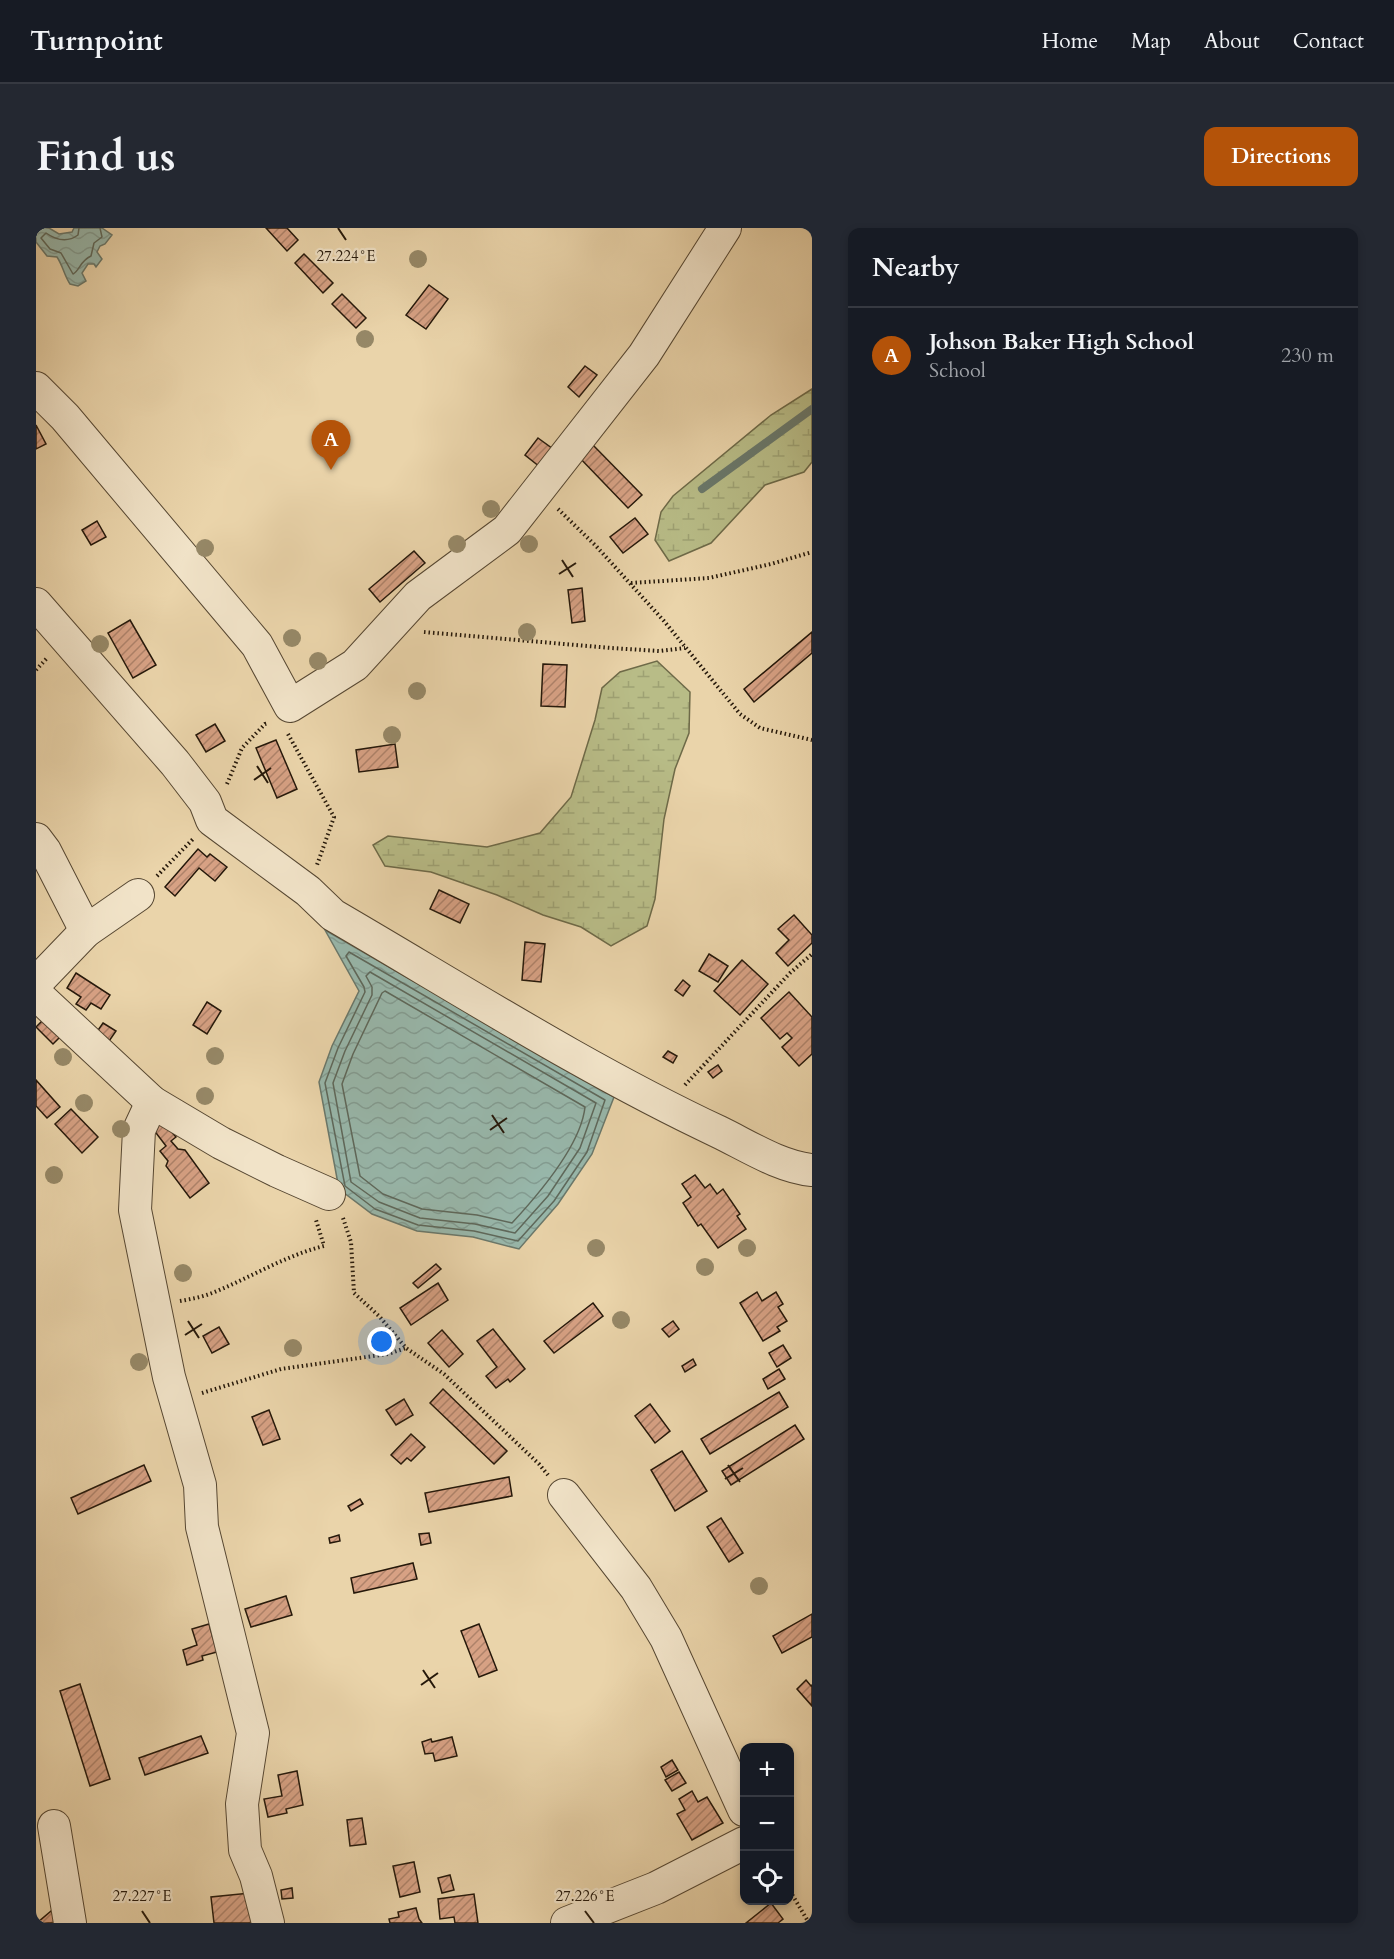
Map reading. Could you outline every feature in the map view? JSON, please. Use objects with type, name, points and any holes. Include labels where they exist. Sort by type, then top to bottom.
[{"type":"street","points":[[36,387],[65,417],[257,645],[285,713],[355,665],[418,596],[507,530],[644,355],[724,228]]},
{"type":"street","points":[[36,604],[175,763],[205,802],[212,820],[308,891],[333,915],[666,1107],[766,1155],[802,1169],[812,1170]]},
{"type":"street","points":[[36,840],[45,851],[86,931]]},
{"type":"street","points":[[36,982],[86,931],[138,895]]},
{"type":"street","points":[[36,994],[152,1102],[221,1143],[329,1194]]},
{"type":"street","points":[[152,1102],[139,1130],[135,1210],[175,1401],[200,1485],[202,1527],[253,1733],[242,1804],[245,1850],[256,1876],[268,1923]]},
{"type":"street","points":[[564,1494],[636,1588],[666,1638],[740,1801]]},
{"type":"street","points":[[54,1826],[70,1923]]},
{"type":"street","points":[[567,1923],[656,1888],[740,1845]]},
{"type":"path","points":[[539,488],[630,583],[740,714],[759,728],[812,740]]},
{"type":"path","points":[[630,583],[709,578],[812,552]]},
{"type":"path","points":[[392,625],[405,631],[588,646],[658,651],[686,648]]},
{"type":"path","points":[[138,895],[212,820],[242,747],[265,724],[285,713],[334,817],[308,891]]},
{"type":"path","points":[[666,1107],[790,973],[812,954]]},
{"type":"path","points":[[156,1307],[210,1294],[302,1251],[324,1246],[315,1217],[329,1194],[336,1200],[351,1242],[354,1293],[379,1316],[406,1348],[444,1374],[539,1464],[564,1494]]},
{"type":"path","points":[[175,1401],[281,1369],[388,1354],[406,1348]]},
{"type":"path","points":[[794,1899],[809,1923]]},
{"type":"green space","points":[[812,389],[812,462],[804,472],[765,485],[711,543],[669,561],[655,540],[661,512],[673,496],[771,415]]},
{"type":"green space","points":[[657,661],[690,692],[689,733],[675,769],[664,819],[655,899],[647,926],[611,946],[581,927],[543,915],[497,895],[431,872],[385,866],[373,845],[388,836],[487,847],[540,833],[571,797],[595,720],[602,688],[620,672]]},
{"type":"water","points":[[41,228],[49,228],[59,234],[72,232],[74,228],[102,228],[112,235],[97,252],[102,259],[96,267],[94,264],[88,264],[82,273],[86,281],[78,286],[70,284],[57,257],[47,256],[36,242],[36,234]]},
{"type":"water","points":[[325,930],[614,1097],[592,1154],[558,1204],[519,1249],[473,1237],[417,1231],[372,1214],[339,1189],[319,1082],[332,1046],[359,991]]},
{"type":"building","points":[[266,228],[287,228],[298,240],[287,251]]},
{"type":"building","points":[[304,254],[333,283],[323,293],[295,263]]},
{"type":"building","points":[[429,285],[448,299],[426,329],[406,315]]},
{"type":"building","points":[[342,294],[366,318],[356,328],[332,304]]},
{"type":"building","points":[[585,366],[597,375],[579,397],[568,387]]},
{"type":"building","points":[[36,425],[46,444],[36,449]]},
{"type":"building","points":[[538,438],[553,449],[540,467],[525,455]]},
{"type":"building","points":[[590,442],[642,495],[628,508],[577,455]]},
{"type":"building","points":[[635,518],[648,534],[623,553],[610,537]]},
{"type":"building","points":[[97,521],[106,537],[91,545],[82,530]]},
{"type":"building","points":[[414,551],[425,563],[380,602],[369,589]]},
{"type":"building","points":[[582,588],[585,621],[572,623],[568,590]]},
{"type":"building","points":[[130,620],[156,665],[133,678],[108,633]]},
{"type":"building","points":[[812,632],[812,653],[754,702],[744,689]]},
{"type":"building","points":[[543,664],[567,665],[565,707],[541,706]]},
{"type":"building","points":[[215,724],[225,741],[206,752],[196,735]]},
{"type":"building","points":[[276,740],[297,789],[277,798],[256,748]]},
{"type":"building","points":[[395,744],[398,767],[359,772],[356,750]]},
{"type":"building","points":[[198,849],[207,857],[210,854],[227,867],[215,881],[199,868],[175,896],[165,887]]},
{"type":"building","points":[[439,890],[469,904],[460,923],[430,909]]},
{"type":"building","points":[[794,915],[812,935],[812,943],[788,966],[776,953],[789,940],[778,929]]},
{"type":"building","points":[[525,942],[545,944],[541,982],[522,980]]},
{"type":"building","points":[[709,954],[728,966],[718,982],[699,971]]},
{"type":"building","points":[[742,960],[768,984],[740,1015],[714,991]]},
{"type":"building","points":[[76,973],[110,995],[101,1009],[91,1003],[86,1010],[76,1004],[81,997],[67,988]]},
{"type":"building","points":[[683,980],[690,986],[683,996],[675,990]]},
{"type":"building","points":[[789,992],[812,1017],[812,1054],[799,1066],[782,1047],[792,1038],[787,1033],[780,1039],[761,1018]]},
{"type":"building","points":[[207,1002],[221,1011],[207,1034],[193,1025]]},
{"type":"building","points":[[46,1017],[63,1034],[53,1044],[36,1027]]},
{"type":"building","points":[[103,1023],[116,1031],[107,1044],[94,1036]]},
{"type":"building","points":[[668,1051],[677,1056],[673,1063],[663,1057]]},
{"type":"building","points":[[718,1065],[722,1071],[713,1078],[708,1072]]},
{"type":"building","points":[[36,1080],[60,1107],[47,1118],[36,1106]]},
{"type":"building","points":[[71,1109],[98,1137],[82,1153],[55,1124]]},
{"type":"building","points":[[163,1122],[176,1137],[171,1141],[178,1149],[185,1150],[209,1183],[190,1198],[166,1166],[168,1161],[160,1151],[166,1146],[153,1129]]},
{"type":"building","points":[[695,1175],[705,1188],[710,1184],[717,1194],[723,1189],[740,1214],[737,1216],[746,1229],[718,1248],[701,1224],[698,1226],[683,1203],[691,1197],[682,1184]]},
{"type":"building","points":[[436,1264],[441,1269],[418,1288],[413,1283]]},
{"type":"building","points":[[438,1283],[448,1300],[411,1325],[400,1308]]},
{"type":"building","points":[[757,1292],[762,1301],[776,1292],[783,1304],[778,1307],[787,1321],[777,1327],[780,1331],[763,1341],[740,1303]]},
{"type":"building","points":[[593,1303],[603,1316],[554,1353],[544,1341]]},
{"type":"building","points":[[673,1321],[679,1329],[669,1337],[662,1329]]},
{"type":"building","points":[[219,1327],[229,1344],[212,1353],[203,1336]]},
{"type":"building","points":[[493,1329],[525,1369],[510,1382],[508,1379],[496,1388],[486,1376],[497,1367],[477,1341]]},
{"type":"building","points":[[442,1330],[463,1354],[449,1367],[428,1343]]},
{"type":"building","points":[[783,1345],[791,1358],[777,1367],[769,1353]]},
{"type":"building","points":[[693,1359],[696,1365],[685,1372],[682,1366]]},
{"type":"building","points":[[779,1369],[785,1379],[768,1389],[763,1379]]},
{"type":"building","points":[[443,1389],[507,1451],[494,1464],[430,1403]]},
{"type":"building","points":[[779,1392],[788,1407],[710,1454],[701,1439]]},
{"type":"building","points":[[404,1399],[413,1415],[396,1425],[386,1410]]},
{"type":"building","points":[[650,1404],[670,1431],[655,1443],[635,1416]]},
{"type":"building","points":[[269,1410],[280,1439],[263,1445],[252,1417]]},
{"type":"building","points":[[795,1425],[804,1439],[731,1485],[722,1471]]},
{"type":"building","points":[[411,1434],[425,1447],[411,1461],[407,1458],[401,1464],[391,1455]]},
{"type":"building","points":[[682,1451],[707,1491],[675,1511],[651,1470]]},
{"type":"building","points":[[144,1465],[151,1481],[78,1514],[71,1498]]},
{"type":"building","points":[[509,1477],[512,1496],[429,1512],[425,1493]]},
{"type":"building","points":[[360,1499],[363,1504],[351,1511],[348,1506]]},
{"type":"building","points":[[721,1518],[743,1553],[729,1562],[707,1527]]},
{"type":"building","points":[[429,1533],[431,1543],[421,1545],[419,1534]]},
{"type":"building","points":[[339,1535],[340,1541],[330,1543],[329,1538]]},
{"type":"building","points":[[413,1563],[417,1579],[354,1593],[351,1578]]},
{"type":"building","points":[[286,1596],[292,1615],[251,1627],[245,1609]]},
{"type":"building","points":[[812,1614],[812,1637],[782,1653],[773,1636]]},
{"type":"building","points":[[209,1624],[217,1652],[202,1656],[203,1660],[187,1665],[183,1650],[197,1645],[192,1629]]},
{"type":"building","points":[[479,1624],[497,1670],[479,1677],[461,1631]]},
{"type":"building","points":[[806,1680],[812,1685],[812,1706],[797,1689]]},
{"type":"building","points":[[80,1684],[110,1779],[90,1786],[60,1691]]},
{"type":"building","points":[[201,1736],[208,1753],[145,1775],[139,1758]]},
{"type":"building","points":[[452,1737],[457,1756],[435,1761],[433,1753],[425,1754],[422,1742]]},
{"type":"building","points":[[672,1760],[678,1770],[666,1777],[661,1767]]},
{"type":"building","points":[[297,1771],[303,1805],[286,1809],[287,1813],[268,1817],[264,1799],[282,1796],[278,1775]]},
{"type":"building","points":[[679,1772],[686,1783],[672,1791],[665,1780]]},
{"type":"building","points":[[692,1791],[698,1802],[707,1797],[723,1823],[692,1840],[677,1814],[685,1810],[679,1799]]},
{"type":"building","points":[[362,1818],[366,1844],[350,1846],[347,1820]]},
{"type":"building","points":[[414,1862],[420,1892],[400,1897],[393,1866]]},
{"type":"building","points":[[450,1875],[454,1890],[442,1893],[438,1878]]},
{"type":"building","points":[[292,1888],[293,1898],[282,1899],[281,1890]]},
{"type":"building","points":[[250,1893],[253,1923],[214,1923],[211,1897]]},
{"type":"building","points":[[474,1894],[478,1923],[455,1923],[454,1917],[440,1919],[438,1899]]},
{"type":"building","points":[[768,1905],[772,1905],[783,1919],[778,1923],[746,1923]]},
{"type":"building","points":[[416,1908],[422,1923],[390,1923],[389,1919],[399,1917],[398,1912]]},
{"type":"building","points":[[51,1911],[59,1921],[37,1923]]},
{"type":"waterway","points":[[702,489],[812,409]]},
{"type":"place","name":"Johson Baker High School","points":[[331,470]]}]
